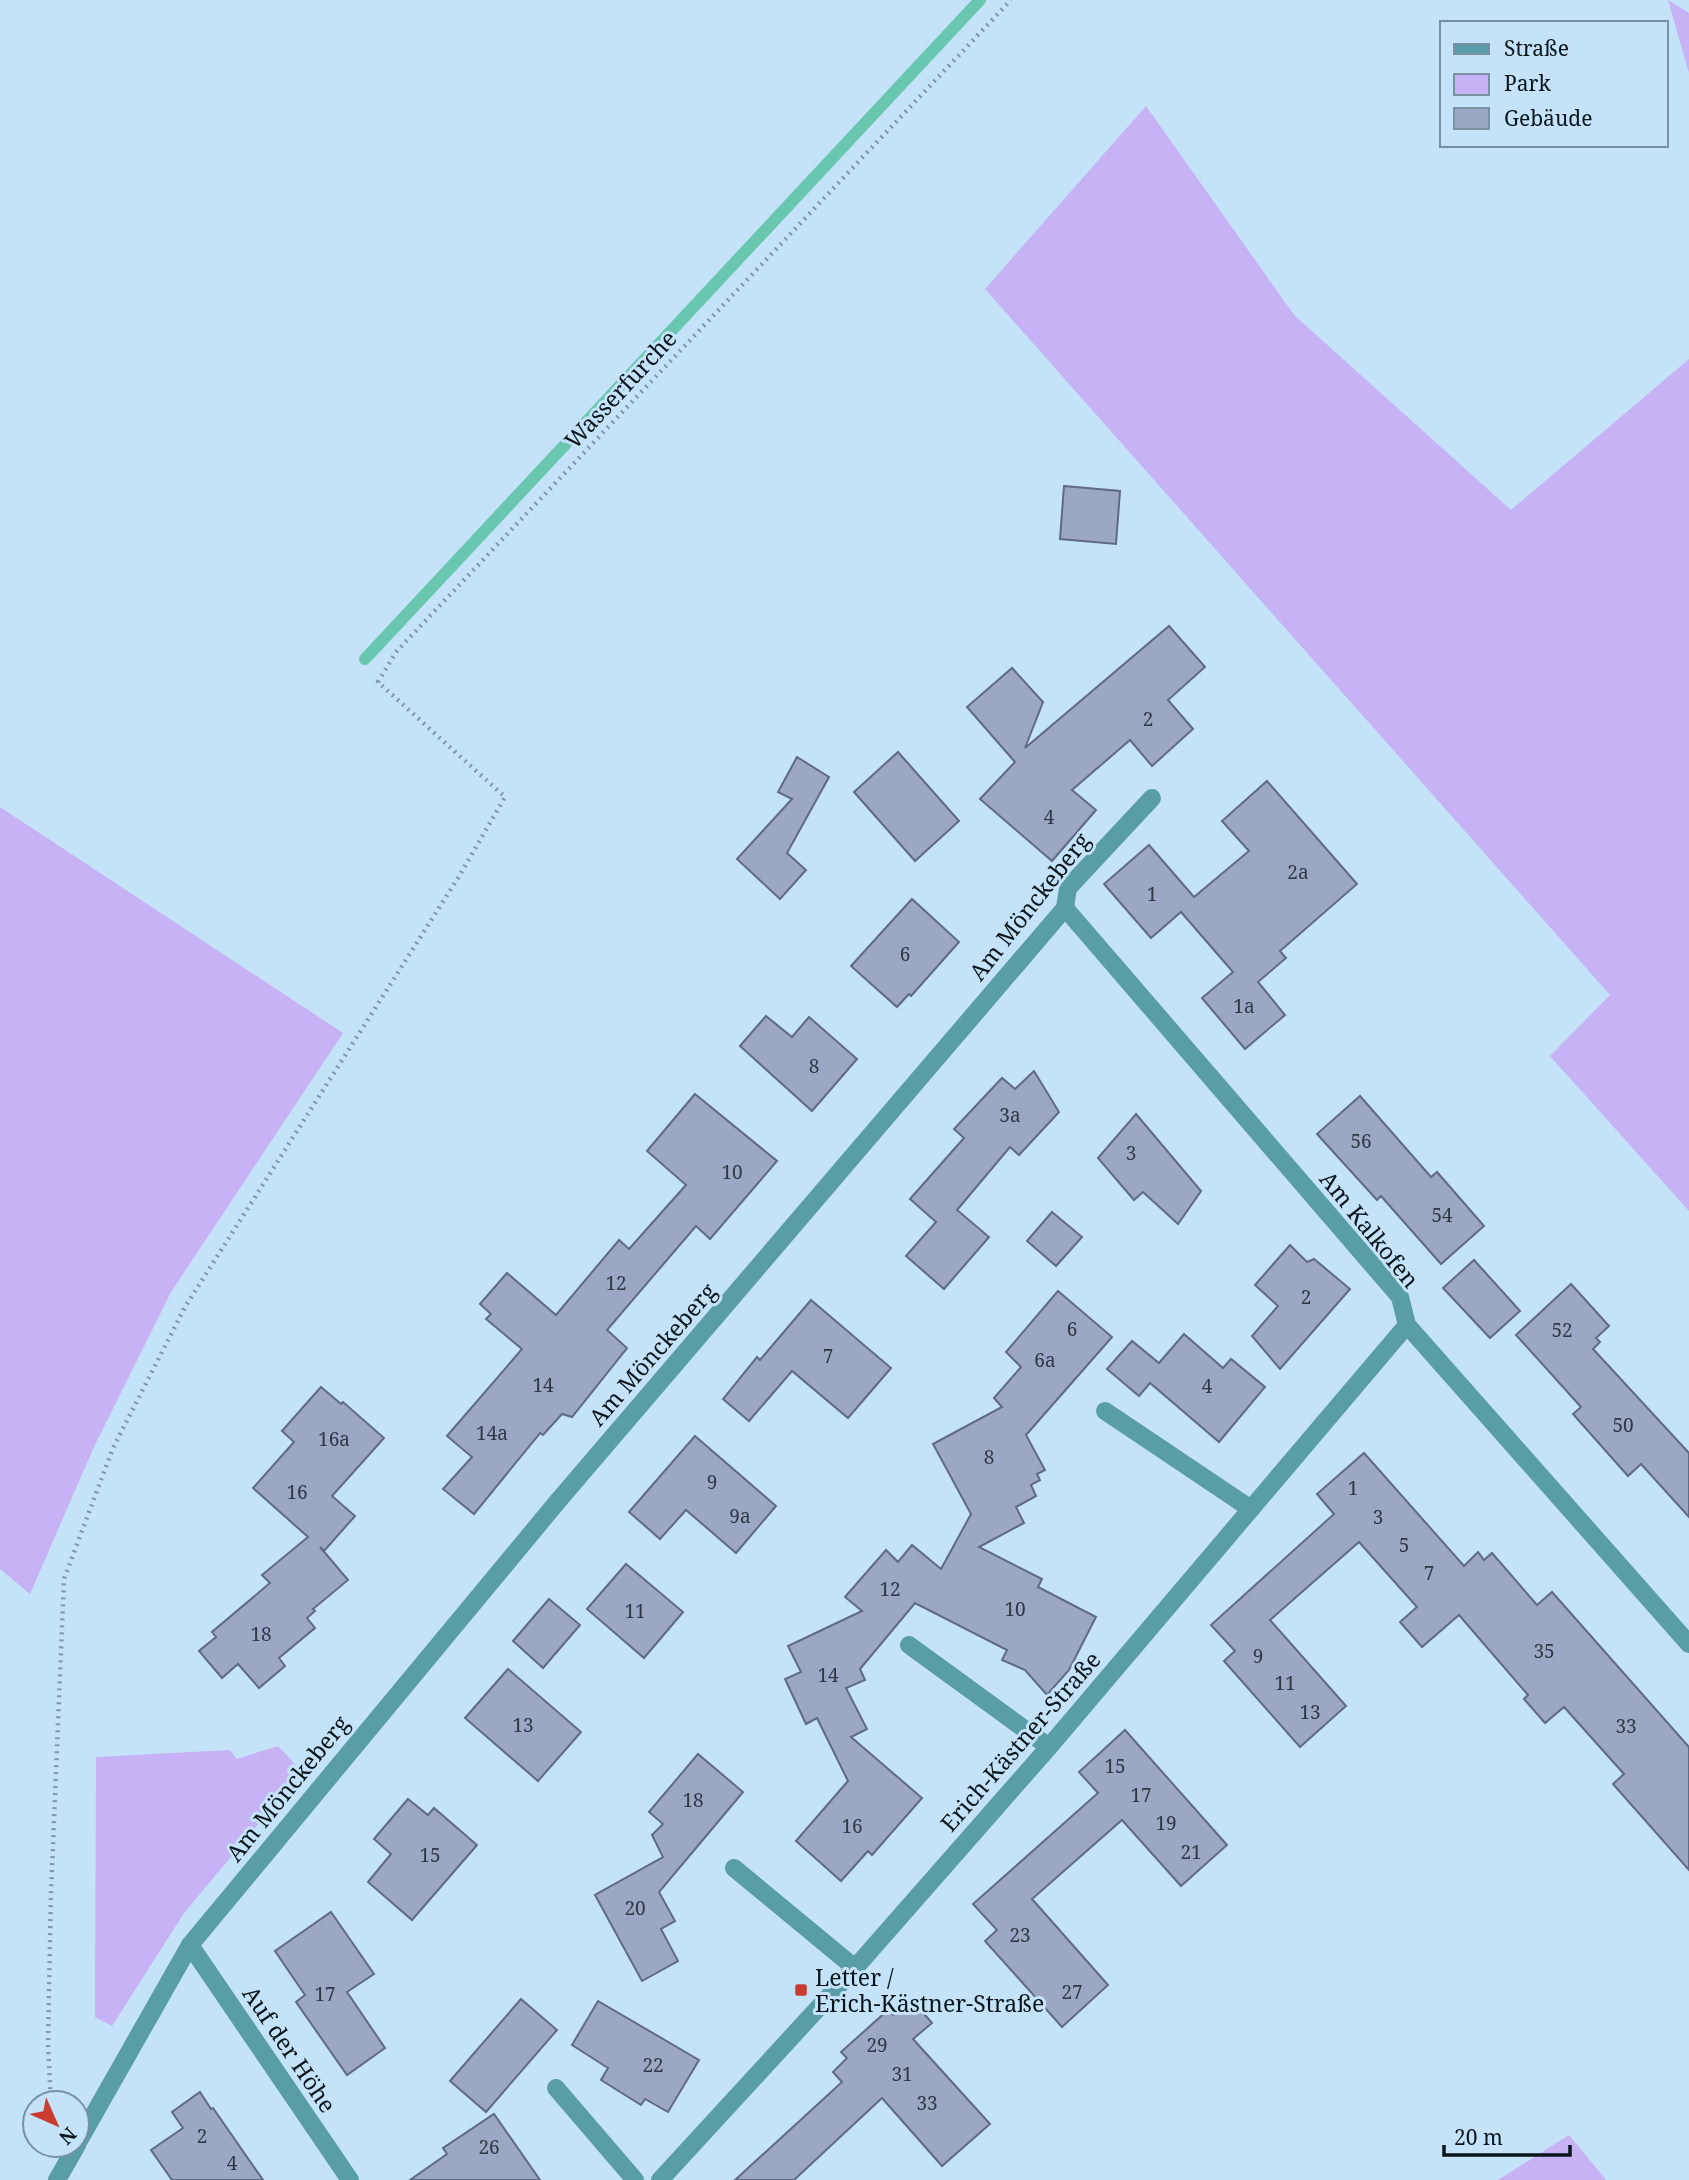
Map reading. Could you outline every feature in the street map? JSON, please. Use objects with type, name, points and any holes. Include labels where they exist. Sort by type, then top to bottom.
[{"type":"street","name":"Am Mönckeberg","points":[[91,2120],[190,1945],[558,1501],[1065,908],[1068,888],[1152,798]]},
{"type":"street","name":"Am Kalkofen","points":[[1065,908],[1400,1297],[1407,1325],[1689,1644]]},
{"type":"street","name":"Erich-Kästner-Straße","points":[[660,2180],[855,1968],[1049,1747],[1407,1325]]},
{"type":"street","points":[[1105,1411],[1251,1510]]},
{"type":"street","points":[[909,1645],[1049,1747]]},
{"type":"street","points":[[734,1868],[855,1968]]},
{"type":"street","name":"Auf der Höhe","points":[[190,1945],[350,2180]]},
{"type":"street","points":[[556,2088],[635,2180]]},
{"type":"street","name":"Am Mönckeberg","points":[[57,2180],[69,2159]]},
{"type":"path","name":"Wasserfurche","points":[[50,2089],[48,2045],[50,1921],[64,1579],[113,1448],[186,1307],[458,878],[505,797],[378,682],[396,652],[1011,0]]},
{"type":"green space","points":[[1668,0],[1689,13],[1689,73]]},
{"type":"green space","points":[[1146,106],[1294,315],[1511,510],[1689,359],[1689,1211],[1550,1056],[1610,995],[985,289]]},
{"type":"green space","points":[[0,807],[343,1033],[171,1292],[93,1449],[30,1594],[0,1569]]},
{"type":"green space","points":[[278,1746],[302,1772],[184,1913],[112,2026],[95,2017],[96,1757],[230,1750],[237,1759]]},
{"type":"green space","points":[[1569,2135],[1606,2180],[1498,2180]]},
{"type":"building","points":[[1064,486],[1120,491],[1116,544],[1060,539]]},
{"type":"building","points":[[1169,626],[1205,667],[1168,700],[1193,729],[1152,766],[1130,740],[1072,790],[1096,810],[1052,861],[980,799],[1015,762],[967,707],[1012,668],[1043,702],[1025,748]]},
{"type":"building","points":[[898,752],[959,821],[915,861],[854,792]]},
{"type":"building","points":[[797,757],[829,777],[787,853],[806,870],[780,899],[737,859],[792,799],[778,792]]},
{"type":"building","points":[[1267,781],[1357,884],[1280,951],[1286,958],[1258,982],[1285,1015],[1245,1049],[1202,998],[1233,972],[1181,912],[1151,938],[1104,884],[1149,845],[1194,897],[1249,851],[1222,821]]},
{"type":"building","points":[[912,899],[959,942],[911,996],[909,994],[897,1007],[851,966]]},
{"type":"building","points":[[766,1016],[792,1037],[809,1017],[857,1059],[812,1111],[740,1046]]},
{"type":"building","points":[[1034,1071],[1059,1112],[1019,1155],[1010,1147],[957,1210],[989,1237],[944,1289],[906,1256],[936,1222],[910,1199],[964,1138],[954,1129],[1002,1078],[1015,1089]]},
{"type":"building","points":[[695,1094],[777,1161],[710,1239],[696,1226],[607,1330],[627,1348],[572,1417],[562,1414],[543,1435],[540,1433],[474,1514],[443,1489],[472,1457],[447,1436],[522,1349],[486,1319],[491,1314],[480,1304],[507,1273],[556,1315],[619,1240],[629,1249],[686,1185],[647,1151]]},
{"type":"building","points":[[1360,1096],[1431,1177],[1437,1172],[1484,1226],[1441,1264],[1381,1196],[1377,1200],[1317,1134]]},
{"type":"building","points":[[1136,1114],[1201,1191],[1178,1224],[1143,1192],[1134,1200],[1098,1158]]},
{"type":"building","points":[[1052,1212],[1082,1237],[1056,1266],[1027,1241]]},
{"type":"building","points":[[1290,1245],[1307,1262],[1314,1259],[1350,1289],[1280,1369],[1252,1336],[1278,1306],[1255,1285]]},
{"type":"building","points":[[1474,1260],[1520,1311],[1490,1338],[1443,1288]]},
{"type":"building","points":[[1571,1284],[1609,1326],[1596,1338],[1600,1342],[1593,1349],[1689,1453],[1689,1517],[1641,1464],[1628,1476],[1573,1414],[1581,1407],[1516,1335]]},
{"type":"building","points":[[1058,1291],[1112,1337],[1026,1435],[1045,1470],[1037,1474],[1040,1480],[1031,1485],[1036,1496],[1016,1507],[1024,1523],[979,1547],[1042,1579],[1038,1587],[1096,1617],[1069,1670],[1047,1695],[1025,1670],[1002,1660],[1007,1650],[915,1603],[860,1669],[865,1680],[846,1688],[867,1729],[851,1737],[922,1798],[872,1855],[868,1851],[841,1881],[796,1841],[848,1781],[817,1718],[806,1724],[785,1679],[801,1672],[788,1646],[862,1611],[845,1597],[886,1550],[898,1562],[912,1545],[941,1569],[971,1514],[933,1444],[1002,1407],[994,1398],[1021,1367],[1006,1352]]},
{"type":"building","points":[[811,1300],[891,1368],[848,1418],[792,1371],[749,1421],[723,1399],[757,1357],[760,1360]]},
{"type":"building","points":[[1184,1334],[1223,1368],[1231,1359],[1265,1387],[1219,1442],[1150,1383],[1139,1396],[1107,1369],[1132,1341],[1159,1363]]},
{"type":"building","points":[[321,1387],[341,1404],[343,1402],[384,1438],[332,1496],[355,1516],[324,1551],[320,1547],[348,1580],[313,1609],[315,1611],[307,1618],[315,1628],[279,1658],[285,1666],[259,1688],[238,1664],[222,1678],[199,1651],[216,1637],[212,1632],[270,1583],[262,1575],[308,1537],[253,1488],[294,1442],[282,1431]]},
{"type":"building","points":[[695,1436],[776,1506],[736,1553],[686,1510],[660,1539],[629,1512]]},
{"type":"building","points":[[1364,1453],[1464,1566],[1478,1552],[1484,1560],[1492,1553],[1537,1605],[1552,1592],[1689,1747],[1689,1870],[1613,1784],[1624,1774],[1564,1707],[1545,1723],[1524,1699],[1528,1695],[1459,1615],[1422,1647],[1400,1622],[1417,1607],[1359,1542],[1270,1620],[1346,1706],[1300,1747],[1224,1661],[1235,1651],[1211,1625],[1334,1514],[1317,1494]]},
{"type":"building","points":[[626,1564],[683,1612],[644,1658],[587,1609]]},
{"type":"building","points":[[549,1599],[580,1625],[543,1668],[513,1641]]},
{"type":"building","points":[[508,1669],[581,1732],[538,1781],[465,1718]]},
{"type":"building","points":[[1125,1730],[1227,1845],[1181,1886],[1122,1820],[1032,1899],[1108,1985],[1062,2027],[985,1941],[997,1930],[973,1904],[1098,1793],[1079,1772]]},
{"type":"building","points":[[698,1754],[743,1792],[659,1892],[675,1921],[661,1929],[678,1961],[642,1981],[595,1895],[663,1857],[652,1835],[663,1824],[649,1812]]},
{"type":"building","points":[[408,1799],[428,1815],[434,1808],[477,1845],[412,1920],[368,1882],[391,1854],[374,1839]]},
{"type":"building","points":[[331,1912],[374,1974],[347,1992],[385,2048],[347,2075],[296,2002],[305,1995],[275,1951]]},
{"type":"building","points":[[521,1999],[557,2030],[486,2112],[450,2081]]},
{"type":"building","points":[[911,1999],[932,2023],[913,2039],[990,2124],[942,2166],[882,2098],[794,2180],[735,2180],[842,2082],[833,2072],[847,2058],[841,2052],[888,2010],[893,2015]]},
{"type":"building","points":[[598,2001],[699,2060],[668,2112],[645,2099],[641,2105],[601,2080],[608,2068],[572,2045]]},
{"type":"building","points":[[200,2092],[263,2180],[172,2180],[151,2150],[183,2128],[172,2112]]},
{"type":"building","points":[[494,2114],[540,2180],[410,2180],[447,2154],[443,2148]]},
{"type":"waterway","points":[[365,659],[980,0]]},
{"type":"place","name":"Letter / Erich-Kästner-Straße","points":[[801,1990]]}]
